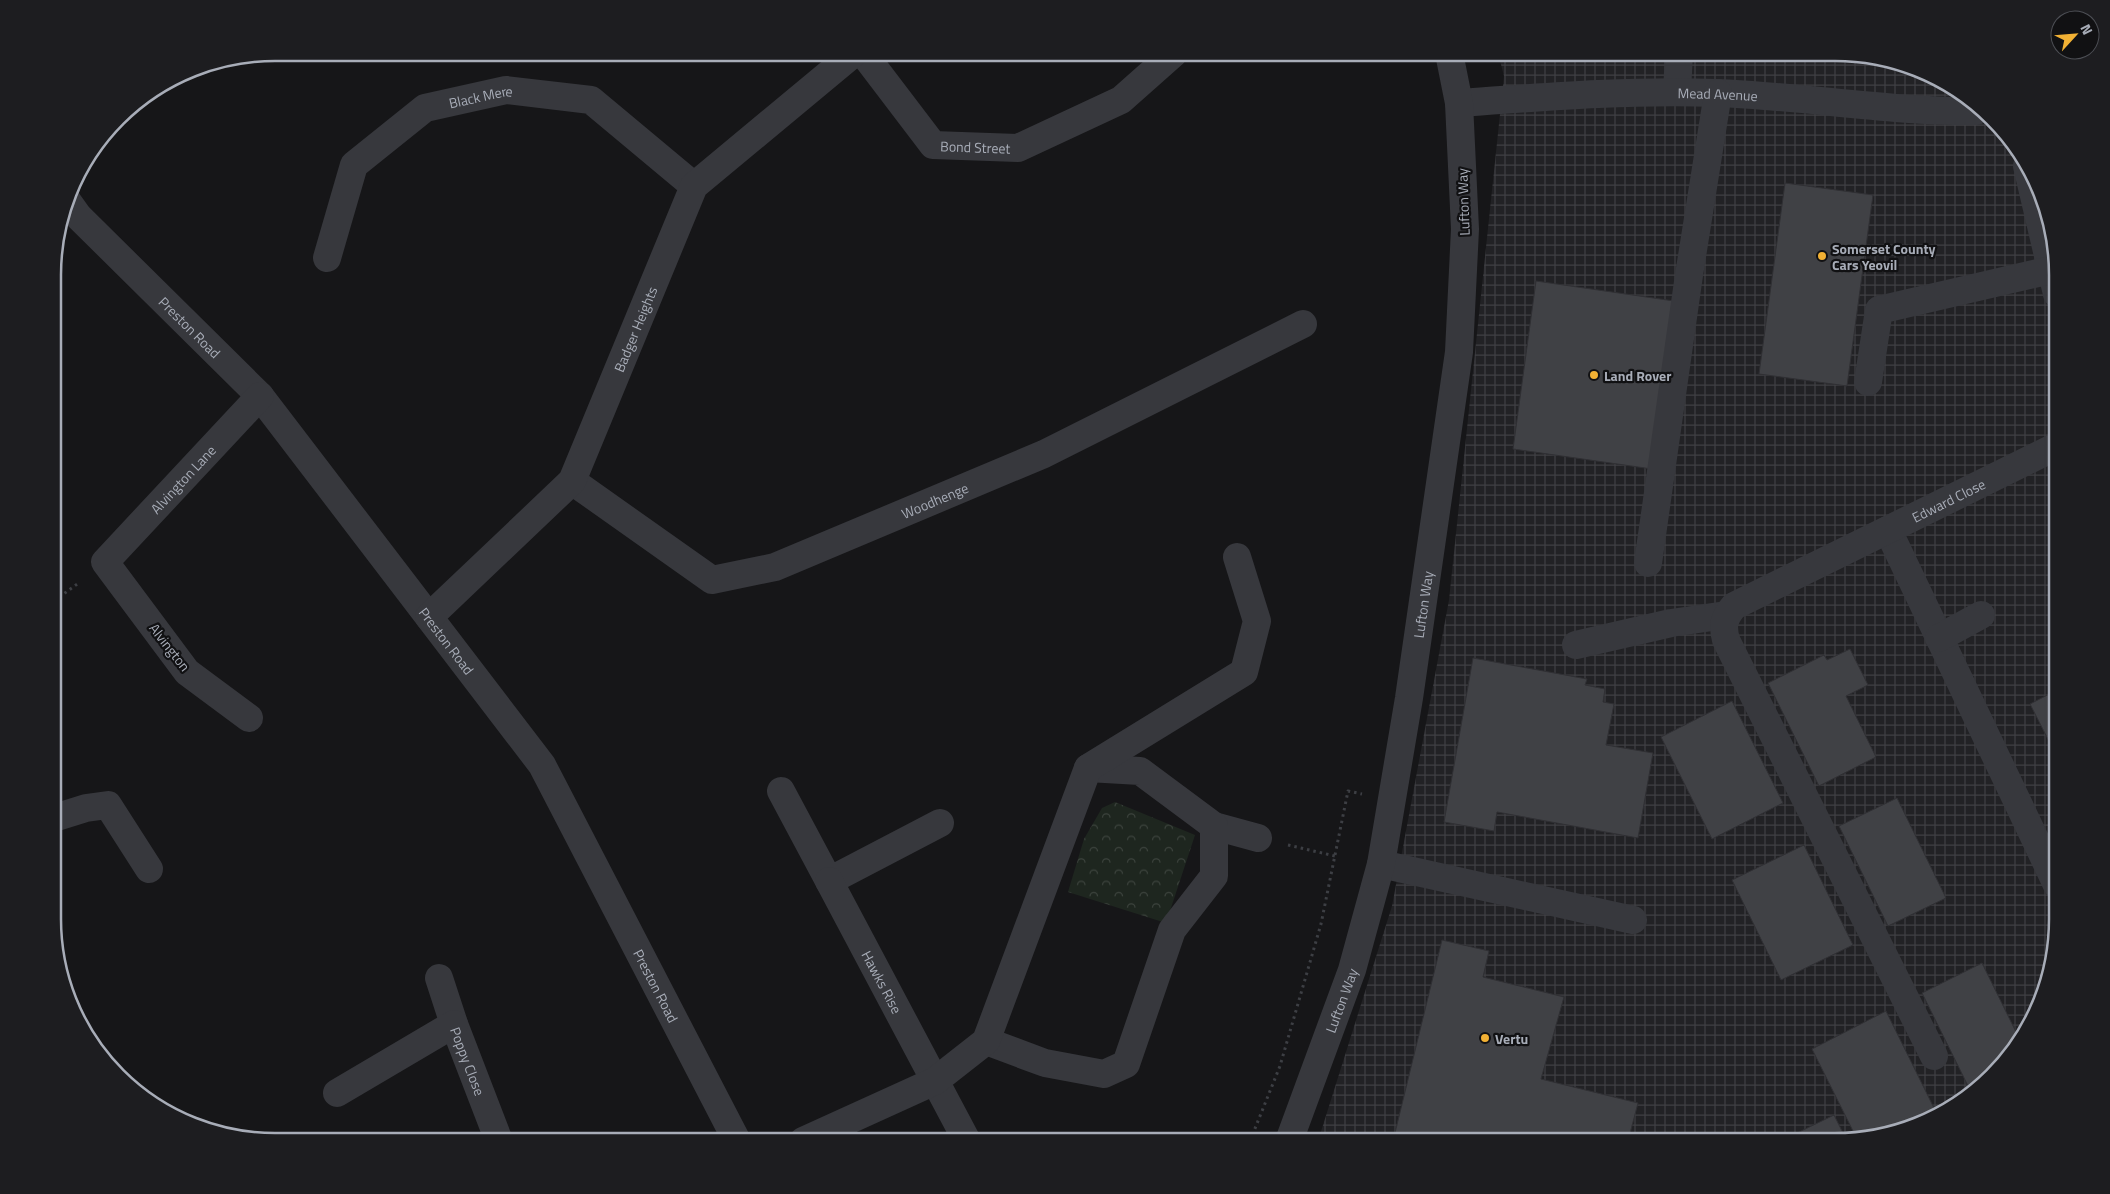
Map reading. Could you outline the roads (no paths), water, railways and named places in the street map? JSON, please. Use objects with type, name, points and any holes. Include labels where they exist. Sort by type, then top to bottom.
[{"type":"street","name":"Badger Heights","points":[[429,617],[572,481],[694,186],[843,61]]},
{"type":"street","name":"Bond Street","points":[[870,61],[933,145],[1018,148],[1121,100],[1164,61]]},
{"type":"street","name":"Lufton Way","points":[[1292,1133],[1352,970],[1381,864],[1410,688],[1459,352],[1465,228],[1458,103],[1451,61]]},
{"type":"street","points":[[1677,92],[1679,61]]},
{"type":"street","name":"Black Mere","points":[[327,258],[354,165],[425,108],[506,90],[591,100],[694,186]]},
{"type":"street","name":"Mead Avenue","points":[[1458,103],[1551,96],[1677,92],[1718,93],[1939,111],[1971,110]]},
{"type":"street","points":[[1648,563],[1689,276],[1718,93]]},
{"type":"street","points":[[2036,204],[2047,254]]},
{"type":"street","name":"Preston Road","points":[[73,208],[78,216],[260,396],[542,765],[733,1133]]},
{"type":"street","points":[[1868,382],[1879,310],[2049,283]]},
{"type":"street","name":"Woodhenge","points":[[572,481],[712,580],[775,567],[1044,454],[1303,324]]},
{"type":"street","name":"Alvington Lane","points":[[105,562],[260,396]]},
{"type":"street","name":"Edward Close","points":[[1726,615],[1734,606],[2049,450]]},
{"type":"street","points":[[1888,530],[2049,869]]},
{"type":"street","points":[[821,1133],[935,1081],[986,1040],[1088,768],[1244,672],[1257,621],[1237,557]]},
{"type":"street","name":"Alvington","points":[[105,562],[187,672],[250,718]]},
{"type":"street","points":[[1576,645],[1671,623],[1726,615],[1722,627],[1726,640],[1934,1056]]},
{"type":"street","points":[[1939,638],[1981,615]]},
{"type":"street","points":[[1088,768],[1140,771],[1214,826],[1258,838]]},
{"type":"street","name":"Hawks Rise","points":[[781,791],[963,1133]]},
{"type":"street","points":[[61,816],[86,808],[108,805],[149,868]]},
{"type":"street","points":[[829,881],[940,822]]},
{"type":"street","points":[[986,1040],[1045,1063],[1104,1074],[1126,1064],[1172,930],[1214,876],[1214,826]]},
{"type":"street","points":[[1381,864],[1633,920]]},
{"type":"street","name":"Poppy Close","points":[[439,978],[454,1024],[496,1133]]},
{"type":"street","points":[[337,1093],[454,1024]]},
{"type":"place","name":"Somerset County Cars Yeovil","points":[[1822,256]]},
{"type":"place","name":"Land Rover","points":[[1594,375]]},
{"type":"place","name":"Vertu","points":[[1485,1038]]}]
